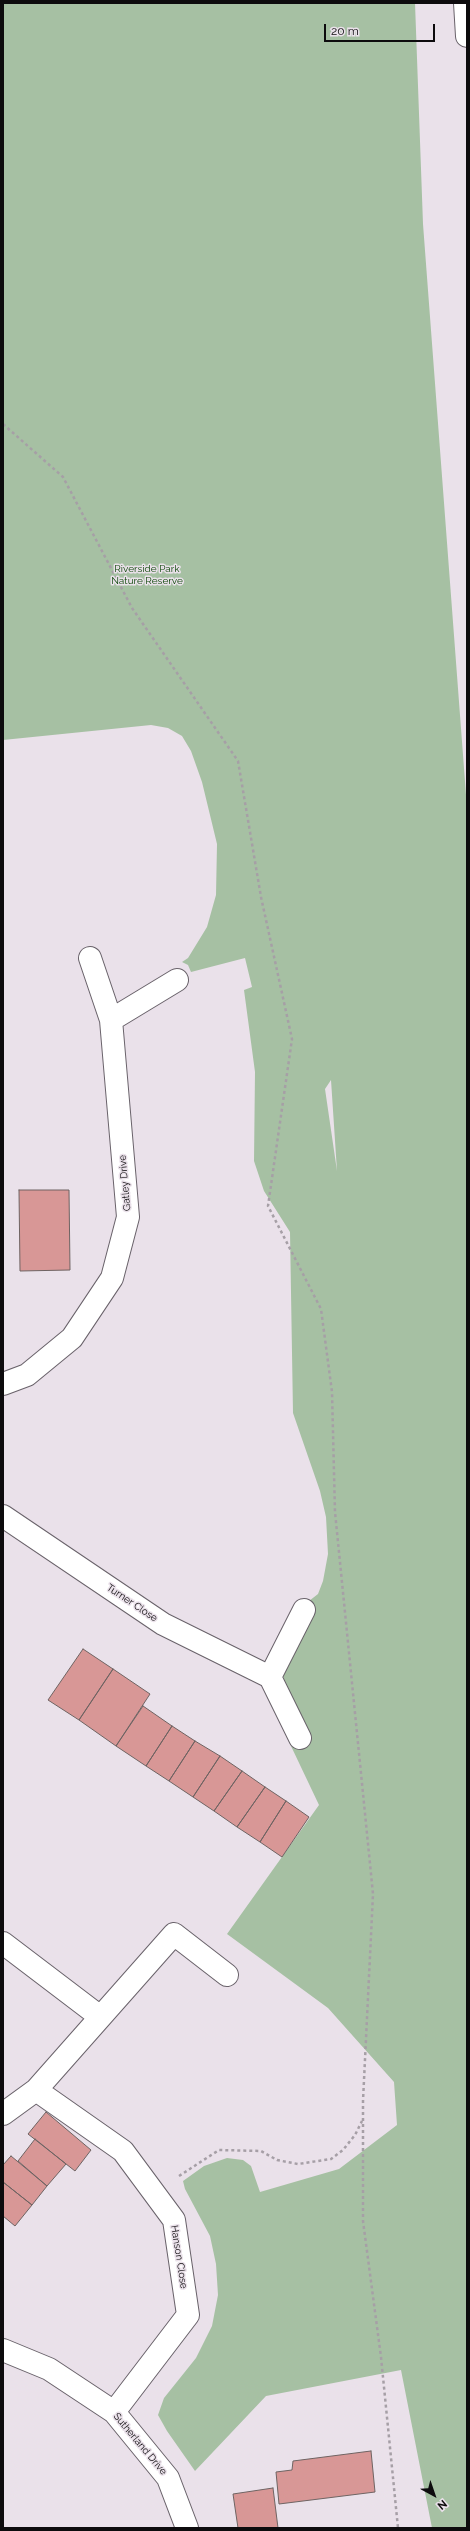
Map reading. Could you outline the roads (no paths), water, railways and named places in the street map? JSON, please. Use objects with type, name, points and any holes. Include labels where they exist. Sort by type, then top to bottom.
[{"type":"main road","points":[[465,3],[467,36]]},
{"type":"main road","name":"Gatley Drive","points":[[3,1384],[27,1375],[72,1338],[112,1278],[128,1217],[111,1020],[90,958]]},
{"type":"main road","points":[[111,1020],[177,980]]},
{"type":"main road","name":"Turner Close","points":[[3,1516],[163,1624],[270,1677]]},
{"type":"main road","points":[[300,1738],[270,1677],[304,1610]]},
{"type":"main road","points":[[3,2114],[36,2090],[99,2016],[174,1934],[227,1975]]},
{"type":"main road","points":[[3,1943],[99,2016]]},
{"type":"main road","name":"Hanson Close","points":[[36,2090],[122,2151],[174,2220],[188,2315],[114,2412]]},
{"type":"main road","name":"Sutherland Drive","points":[[3,2350],[49,2369],[114,2412],[168,2478],[187,2528]]},
{"type":"park label","name":"Riverside Park Nature Reserve","points":[[147,574]]}]
